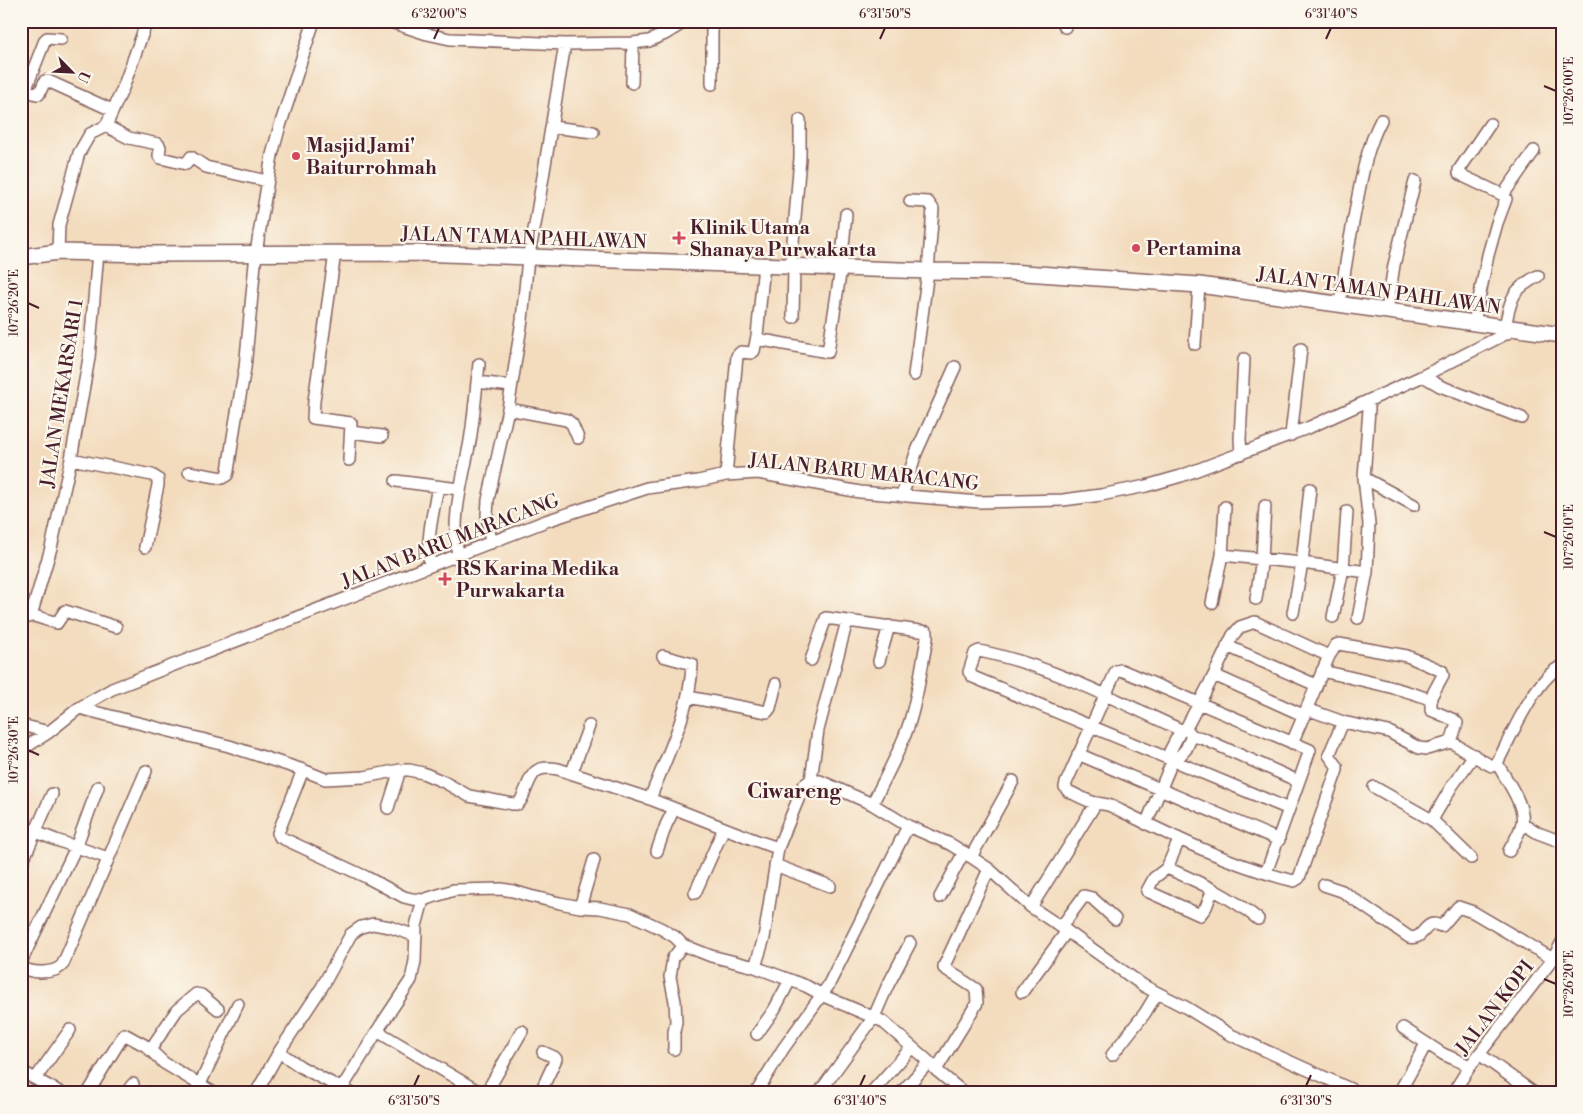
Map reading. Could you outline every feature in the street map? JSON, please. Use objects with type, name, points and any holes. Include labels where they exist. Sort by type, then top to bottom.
[{"type":"main road","name":"JALAN TAMAN PAHLAWAN","points":[[21,258],[58,252],[146,254],[416,253],[928,271],[1009,272],[1198,285],[1562,335]]},
{"type":"street","points":[[58,252],[59,225],[79,153],[90,134],[106,126],[123,88],[147,21]]},
{"type":"street","points":[[189,472],[222,478],[227,475],[234,424],[245,368],[256,253],[267,181],[278,129],[314,21]]},
{"type":"street","points":[[388,21],[427,34],[450,39],[565,44],[650,41],[666,34],[686,21]]},
{"type":"street","points":[[712,21],[712,84]]},
{"type":"street","points":[[60,39],[47,38],[45,40],[23,90],[39,94],[45,81],[48,81],[112,110]]},
{"type":"street","points":[[632,83],[633,43]]},
{"type":"street","points":[[491,543],[487,515],[488,500],[512,386],[528,258],[534,234],[565,44]]},
{"type":"street","points":[[793,317],[793,266],[800,158],[800,120]]},
{"type":"street","points":[[1340,304],[1348,243],[1360,180],[1369,146],[1381,120]]},
{"type":"street","points":[[1490,124],[1459,170],[1459,173],[1504,195]]},
{"type":"street","points":[[106,126],[130,138],[158,144],[160,147],[159,156],[161,158],[186,164],[191,157],[206,167],[267,181]]},
{"type":"street","points":[[552,127],[593,132]]},
{"type":"street","points":[[1487,343],[1480,324],[1488,255],[1497,222],[1506,199],[1504,195],[1534,151]]},
{"type":"street","points":[[1386,311],[1396,256],[1415,181]]},
{"type":"street","points":[[910,201],[928,202],[933,209],[928,271],[914,375]]},
{"type":"street","points":[[757,339],[828,352],[841,268],[846,214]]},
{"type":"street","name":"JALAN MEKARSARI 1","points":[[26,616],[51,548],[71,459],[89,358],[98,252]]},
{"type":"street","points":[[335,252],[313,418],[351,423],[349,460]]},
{"type":"street","points":[[726,475],[737,356],[740,352],[753,353],[757,339],[764,265]]},
{"type":"street","points":[[1510,328],[1510,302],[1517,290],[1526,282],[1538,276]]},
{"type":"street","points":[[1195,344],[1198,285]]},
{"type":"street","name":"JALAN BARU MARACANG","points":[[21,750],[49,732],[79,708],[112,689],[554,518],[625,494],[647,488],[726,475],[758,473],[860,492],[978,502],[1075,499],[1146,486],[1181,476],[1338,416],[1423,376],[1487,343],[1510,328]]},
{"type":"street","points":[[1291,435],[1301,348]]},
{"type":"street","points":[[1241,454],[1244,359]]},
{"type":"street","points":[[458,555],[455,535],[459,489],[469,444],[479,364]]},
{"type":"street","points":[[902,496],[916,453],[955,367]]},
{"type":"street","points":[[1423,376],[1440,386],[1522,418]]},
{"type":"street","points":[[477,382],[512,386]]},
{"type":"street","points":[[1358,618],[1367,572],[1370,524],[1364,478],[1368,401]]},
{"type":"street","points":[[508,409],[568,420],[572,424],[578,438]]},
{"type":"street","points":[[351,432],[382,436]]},
{"type":"street","points":[[71,459],[152,475],[158,479],[145,547]]},
{"type":"street","points":[[1364,478],[1414,505]]},
{"type":"street","points":[[396,480],[459,489]]},
{"type":"street","points":[[430,566],[428,555],[438,487]]},
{"type":"street","points":[[1293,613],[1302,563],[1310,489]]},
{"type":"street","points":[[1256,599],[1262,558],[1266,506]]},
{"type":"street","points":[[1212,603],[1222,555],[1225,507]]},
{"type":"street","points":[[1333,617],[1343,569],[1347,512]]},
{"type":"street","points":[[1222,555],[1262,558],[1367,572]]},
{"type":"street","points":[[26,616],[57,623],[65,611],[116,628]]},
{"type":"street","points":[[810,660],[825,620],[926,631],[927,639],[917,693],[908,727],[893,763],[872,804]]},
{"type":"street","points":[[755,967],[764,938],[778,848],[804,785],[810,780],[818,730],[847,621]]},
{"type":"street","points":[[1146,824],[1174,759],[1183,753],[1186,732],[1236,630],[1255,622],[1329,656]]},
{"type":"street","points":[[880,661],[889,626]]},
{"type":"street","points":[[1292,743],[1333,647],[1339,644],[1414,658],[1442,670],[1443,673],[1430,699],[1431,710],[1457,723],[1451,742]]},
{"type":"street","points":[[1227,646],[1316,685]]},
{"type":"street","points":[[1290,809],[971,675],[969,672],[975,652],[979,651],[1013,659],[1105,696],[1298,782]]},
{"type":"street","points":[[650,799],[688,697],[691,683],[692,664],[662,656]]},
{"type":"street","points":[[1214,675],[1306,712],[1389,732],[1419,748],[1426,749],[1451,742],[1492,766],[1498,762],[1538,687],[1553,671],[1562,666]]},
{"type":"street","points":[[1266,873],[1298,782],[1311,752],[1309,749],[1121,670],[1116,671],[1078,754],[1065,788],[1096,803],[1109,806],[1180,840],[1266,873],[1294,881],[1299,878],[1337,770],[1337,766],[1329,754],[1343,722]]},
{"type":"street","points":[[1322,671],[1413,693],[1430,699]]},
{"type":"street","points":[[688,697],[767,712],[770,708],[776,684]]},
{"type":"street","points":[[79,708],[229,746],[325,779],[364,777],[400,770],[423,774],[444,782],[469,796],[513,804],[518,804],[521,800],[537,769],[544,767],[572,772],[650,799],[778,848]]},
{"type":"street","points":[[21,725],[49,732]]},
{"type":"street","points":[[572,772],[589,726]]},
{"type":"street","points":[[1078,754],[1279,840]]},
{"type":"street","points":[[1432,820],[1452,786],[1474,755]]},
{"type":"street","points":[[1498,762],[1522,811],[1522,823],[1509,851]]},
{"type":"street","points":[[303,770],[278,833],[280,837],[404,897],[423,900],[454,890],[500,889],[513,890],[530,896],[580,907],[600,908],[630,914],[662,929],[675,937],[683,945],[710,956],[755,967],[790,980],[882,1021],[932,1066],[950,1089],[964,1093]]},
{"type":"street","points":[[388,808],[400,770]]},
{"type":"street","points":[[98,787],[76,847],[22,960],[22,967],[32,972],[57,969],[63,964],[146,771]]},
{"type":"street","points":[[810,780],[820,781],[872,804],[908,826],[968,854],[1031,907],[1144,986],[1187,1008],[1229,1034],[1359,1093]]},
{"type":"street","points":[[940,897],[1012,781]]},
{"type":"street","points":[[1374,787],[1432,820],[1471,858]]},
{"type":"street","points":[[21,865],[52,794]]},
{"type":"street","points":[[1031,907],[1096,803]]},
{"type":"street","points":[[657,851],[674,809]]},
{"type":"street","points":[[1522,823],[1538,833],[1562,842]]},
{"type":"street","points":[[21,826],[108,858]]},
{"type":"street","points":[[756,1093],[783,1049],[822,995],[839,966],[908,826]]},
{"type":"street","points":[[695,893],[724,828]]},
{"type":"street","points":[[1180,840],[1166,868],[1154,878],[1148,892],[1200,915],[1206,907],[1213,889]]},
{"type":"street","points":[[580,907],[594,860]]},
{"type":"street","points":[[775,865],[830,886]]},
{"type":"street","points":[[1166,868],[1208,886],[1258,918]]},
{"type":"street","points":[[901,1093],[932,1066],[977,1003],[976,989],[944,966],[989,870]]},
{"type":"street","points":[[1324,885],[1342,891],[1409,938],[1417,937],[1431,925],[1442,926],[1458,907],[1473,912],[1553,959]]},
{"type":"street","points":[[1022,992],[1084,896],[1092,898],[1115,919]]},
{"type":"street","points":[[279,1052],[301,1067],[344,1091],[377,1031],[411,980],[416,961],[416,926],[423,900]]},
{"type":"street","points":[[256,1093],[279,1052],[322,987],[353,932],[368,924],[373,924],[390,927],[416,936]]},
{"type":"street","name":"JALAN KOPI","points":[[1453,1093],[1470,1066],[1553,959],[1562,942]]},
{"type":"street","points":[[819,1093],[874,1017],[910,943]]},
{"type":"street","points":[[674,1049],[676,1022],[670,977],[673,958],[683,945]]},
{"type":"street","points":[[757,1034],[774,1010],[790,980]]},
{"type":"street","points":[[1112,1054],[1145,1013],[1157,993]]},
{"type":"street","points":[[150,1050],[177,1010],[196,994],[218,1009]]},
{"type":"street","points":[[200,1084],[238,1004]]},
{"type":"street","points":[[1402,1028],[1443,1054],[1470,1066]]},
{"type":"street","points":[[36,1078],[70,1030]]},
{"type":"street","points":[[377,1031],[465,1088],[481,1093]]},
{"type":"street","points":[[486,1093],[522,1031]]},
{"type":"street","points":[[88,1093],[122,1034],[127,1034],[146,1046],[164,1063],[214,1093]]},
{"type":"street","points":[[1400,1093],[1426,1044]]},
{"type":"street","points":[[871,1093],[912,1047]]},
{"type":"street","points":[[540,1093],[556,1059],[543,1052]]},
{"type":"street","points":[[1480,1054],[1534,1093]]},
{"type":"street","points":[[21,1071],[61,1093]]},
{"type":"place","name":"Masjid Jami' Baiturrohmah","points":[[296,156]]},
{"type":"place","name":"Klinik Utama Shanaya Purwakarta","points":[[679,238]]},
{"type":"place","name":"Pertamina","points":[[1136,248]]},
{"type":"place","name":"RS Karina Medika Purwakarta","points":[[445,579]]},
{"type":"district","name":"Ciwareng","points":[[794,791]]}]
